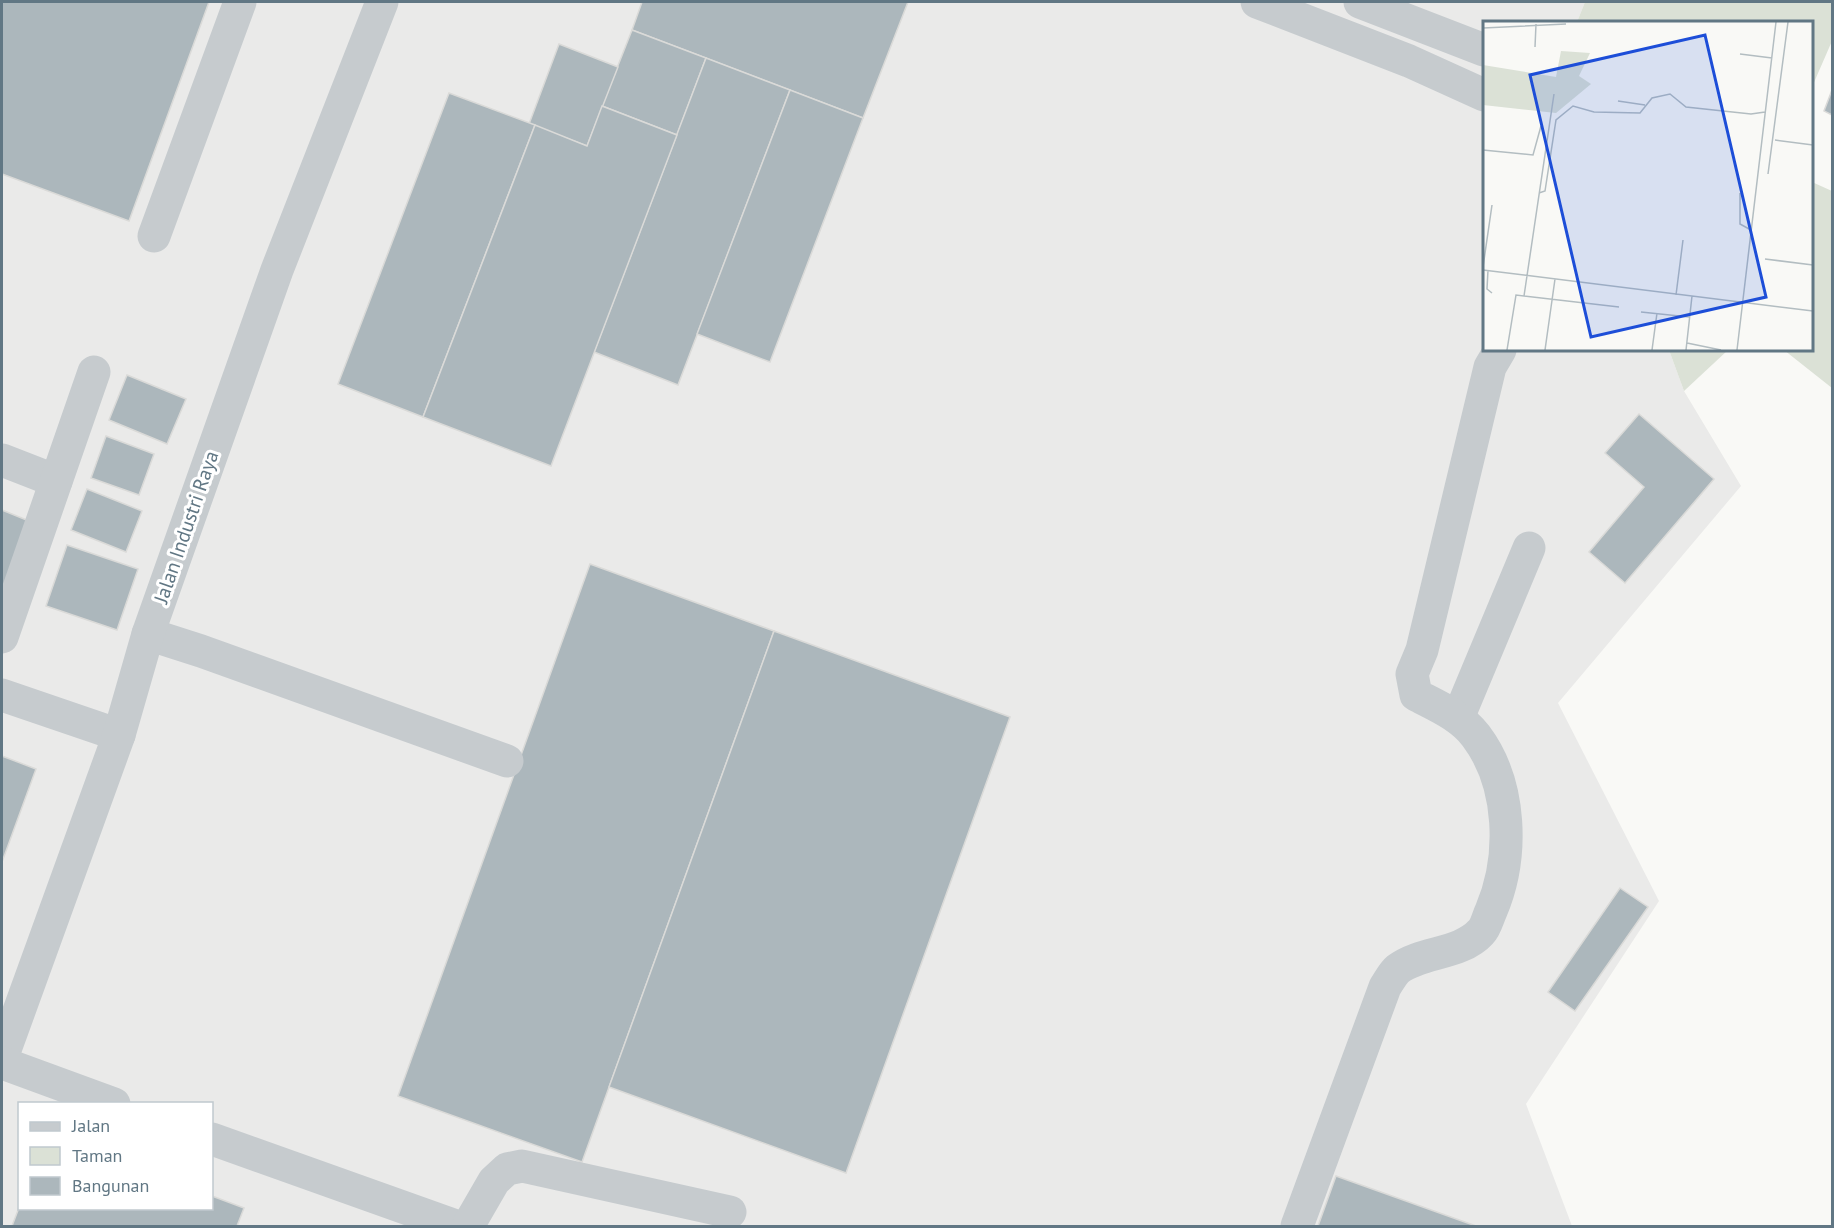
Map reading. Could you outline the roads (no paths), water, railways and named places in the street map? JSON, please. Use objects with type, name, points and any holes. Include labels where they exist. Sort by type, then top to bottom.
[{"type":"street","points":[[154,236],[240,2]]},
{"type":"street","name":"Jalan Industri Raya","points":[[2,1058],[119,735],[148,634],[277,270],[382,2]]},
{"type":"street","points":[[1257,2],[1409,61],[1483,94]]},
{"type":"street","points":[[1360,2],[1483,49]]},
{"type":"street","points":[[1297,1227],[1385,987],[1397,970],[1411,962],[1461,946],[1482,932],[1495,902],[1504,864],[1506,822],[1498,776],[1476,736],[1458,718],[1416,695],[1412,674],[1422,650],[1490,367],[1499,351]]},
{"type":"street","points":[[2,638],[94,372]]},
{"type":"street","points":[[2,460],[56,481]]},
{"type":"street","points":[[1458,718],[1529,548]]},
{"type":"street","points":[[148,634],[507,761]]},
{"type":"street","points":[[2,695],[119,735]]},
{"type":"street","points":[[2,1063],[109,1102]]},
{"type":"street","points":[[213,1139],[456,1227]]},
{"type":"street","points":[[468,1227],[494,1181],[507,1169],[522,1166],[730,1212]]}]
